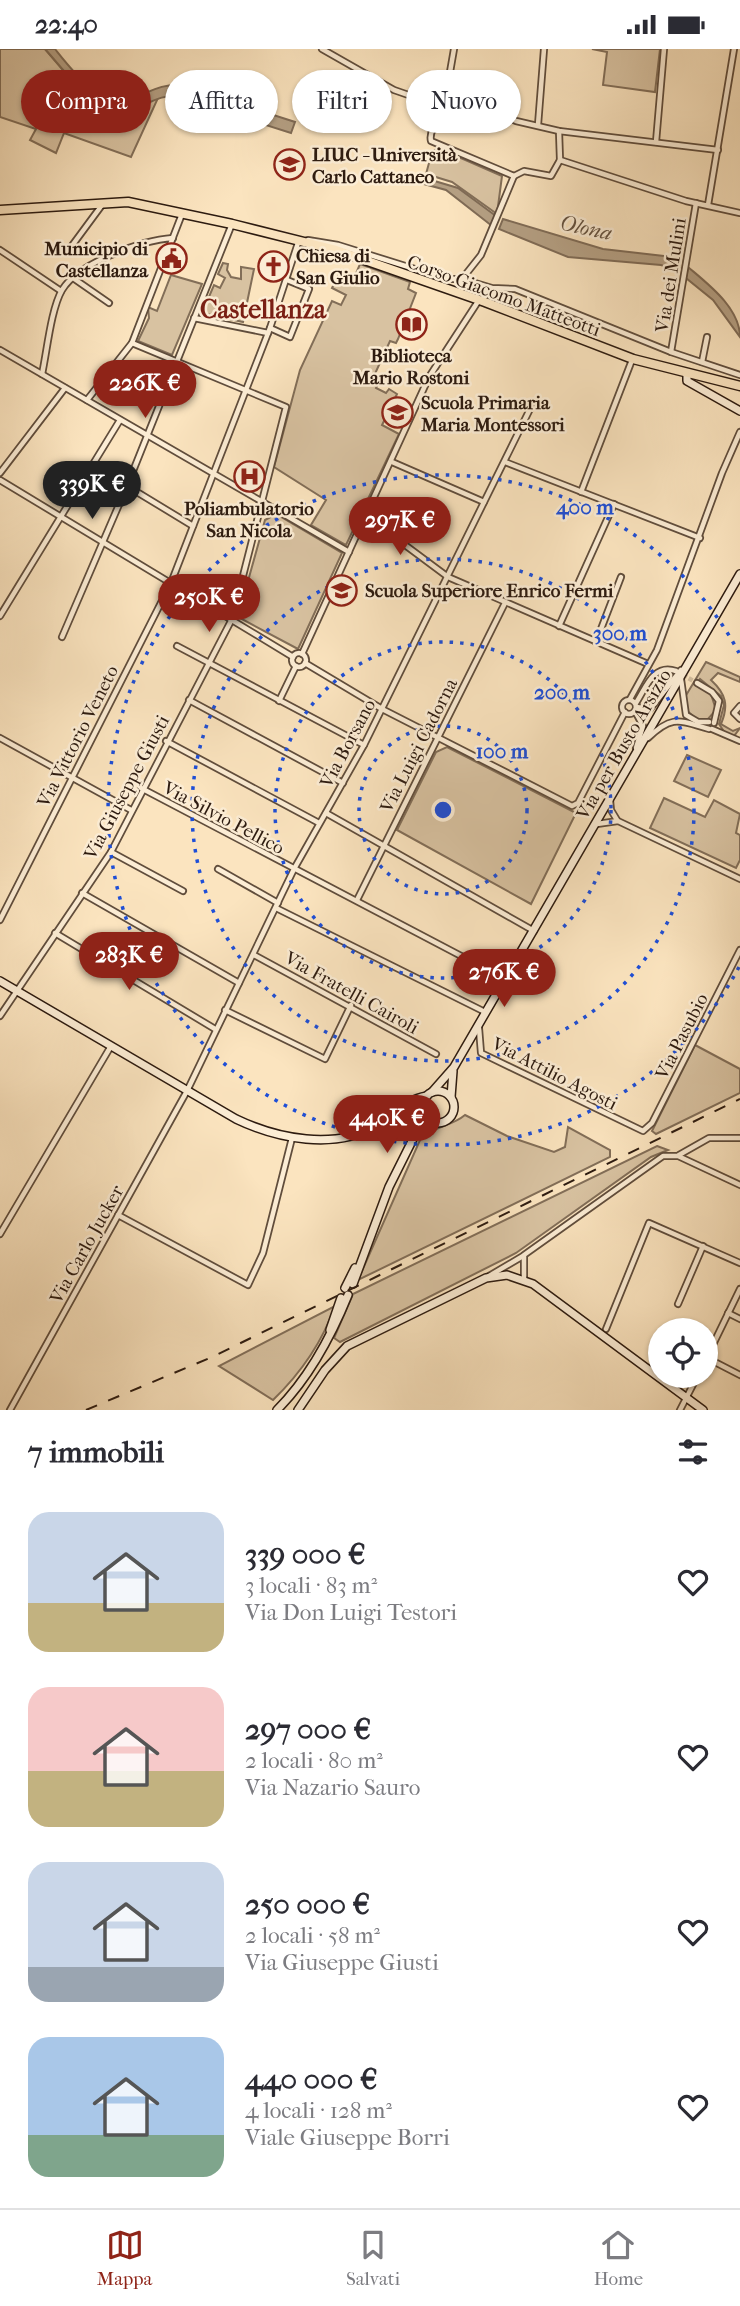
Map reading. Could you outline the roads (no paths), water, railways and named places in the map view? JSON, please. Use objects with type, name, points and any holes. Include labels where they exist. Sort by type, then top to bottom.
[{"type":"main road","name":"Corso Giacomo Matteotti","points":[[0,209],[105,202],[141,204],[232,224],[336,250],[479,300],[633,359],[687,375],[740,386]]},
{"type":"main road","points":[[687,375],[687,381],[740,411]]},
{"type":"main road","name":"Via per Busto Arsizio","points":[[454,1067],[628,768],[678,675],[740,574]]},
{"type":"main road","points":[[0,981],[256,1129],[292,1138],[321,1139],[365,1132],[378,1126],[404,1103],[429,1094],[443,1092],[451,1098]]},
{"type":"main road","points":[[277,1410],[307,1373],[328,1338],[402,1156],[414,1137],[429,1094],[454,1067]]},
{"type":"main road","points":[[414,1137],[433,1122],[444,1121],[452,1114],[454,1067]]},
{"type":"main road","points":[[404,1103],[415,1103],[433,1122]]},
{"type":"main road","points":[[298,1410],[325,1370],[347,1346],[486,1278],[507,1275],[524,1280],[703,1410]]},
{"type":"street","points":[[325,49],[394,90],[406,93]]},
{"type":"street","points":[[450,70],[454,49]]},
{"type":"street","points":[[538,125],[544,49]]},
{"type":"street","points":[[656,142],[664,49]]},
{"type":"street","points":[[708,205],[734,49]]},
{"type":"street","points":[[521,122],[559,131],[718,150]]},
{"type":"street","points":[[462,279],[478,260],[494,229],[514,176],[524,171],[551,176],[561,160],[559,131]]},
{"type":"street","points":[[431,133],[431,141],[514,176]]},
{"type":"street","points":[[561,160],[696,203],[740,213]]},
{"type":"street","points":[[72,247],[105,202]]},
{"type":"street","name":"Via dei Mulini","points":[[671,352],[696,203]]},
{"type":"street","points":[[87,400],[132,343],[182,213]]},
{"type":"street","points":[[62,637],[127,486],[232,224]]},
{"type":"street","points":[[42,374],[61,291],[73,278],[97,260],[173,238]]},
{"type":"street","points":[[298,240],[317,240],[447,279],[462,279],[492,288],[515,289],[671,352],[740,375]]},
{"type":"street","name":"Via Vittorio Veneto","points":[[0,920],[171,583],[269,331],[298,240]]},
{"type":"street","points":[[0,250],[61,291]]},
{"type":"street","points":[[336,250],[354,250]]},
{"type":"street","points":[[73,278],[109,303]]},
{"type":"street","points":[[194,318],[290,337],[309,289],[287,280]]},
{"type":"street","points":[[479,300],[429,377],[302,654],[305,663],[382,709],[572,806],[582,797],[625,712],[636,707],[650,709],[692,656]]},
{"type":"street","points":[[702,362],[707,337]]},
{"type":"street","points":[[132,343],[246,389]]},
{"type":"street","points":[[0,350],[349,552]]},
{"type":"street","points":[[581,492],[633,359]]},
{"type":"street","points":[[0,473],[65,388]]},
{"type":"street","name":"Via Giuseppe Giusti","points":[[0,1016],[111,852],[141,788],[232,619],[286,407],[246,389]]},
{"type":"street","name":"Via Borsano","points":[[187,1091],[294,869],[364,745],[531,407]]},
{"type":"street","points":[[0,616],[120,420]]},
{"type":"street","points":[[625,712],[623,703],[630,699],[648,664],[740,432]]},
{"type":"street","points":[[392,462],[484,502]]},
{"type":"street","points":[[505,462],[700,538]]},
{"type":"street","points":[[0,480],[293,657],[296,666],[279,701]]},
{"type":"street","points":[[127,486],[193,526]]},
{"type":"street","points":[[559,626],[614,504]]},
{"type":"street","points":[[366,516],[448,577],[648,664]]},
{"type":"street","points":[[596,642],[621,577]]},
{"type":"street","name":"Via Luigi Cadorna","points":[[357,901],[505,603]]},
{"type":"street","points":[[177,646],[364,745]]},
{"type":"street","points":[[293,657],[302,654]]},
{"type":"street","points":[[296,666],[305,663]]},
{"type":"street","points":[[636,707],[654,674],[664,669],[678,675],[686,715],[698,722],[712,725],[726,736],[740,741]]},
{"type":"street","points":[[697,683],[716,696],[719,709],[712,725]]},
{"type":"street","points":[[628,768],[642,734],[641,718],[630,699]]},
{"type":"street","points":[[189,700],[343,783]]},
{"type":"street","points":[[740,706],[734,713],[740,719]]},
{"type":"street","points":[[640,746],[668,722],[686,720],[712,725]]},
{"type":"street","points":[[0,739],[131,810]]},
{"type":"street","points":[[166,741],[320,824]]},
{"type":"street","name":"Via Silvio Pellico","points":[[141,788],[506,979]]},
{"type":"street","points":[[610,799],[611,810],[618,821]]},
{"type":"street","points":[[326,813],[534,931]]},
{"type":"street","points":[[594,825],[606,820],[618,821],[740,879]]},
{"type":"street","points":[[111,852],[183,891]]},
{"type":"street","points":[[218,869],[277,906],[486,1013]]},
{"type":"street","points":[[82,893],[239,983]]},
{"type":"street","points":[[55,933],[215,1029]]},
{"type":"street","name":"Via Pasubio","points":[[643,1131],[652,1123],[740,950]]},
{"type":"street","name":"Via Fratelli Cairoli","points":[[254,955],[351,1005],[436,1054]]},
{"type":"street","points":[[225,1010],[325,1059],[351,1005]]},
{"type":"street","name":"Via Attilio Agosti","points":[[479,1024],[481,1053],[643,1131]]},
{"type":"street","points":[[0,1234],[111,1046]]},
{"type":"street","name":"Via Carlo Jucker","points":[[10,1410],[187,1091]]},
{"type":"street","points":[[678,1156],[709,1139],[740,1137]]},
{"type":"street","points":[[118,1215],[248,1285],[263,1254],[292,1138]]},
{"type":"street","points":[[486,1278],[524,1255],[653,1160],[663,1156],[678,1156],[740,1185]]},
{"type":"street","points":[[606,1329],[649,1223],[740,1262]]},
{"type":"street","points":[[678,1304],[703,1246]]},
{"type":"street","points":[[524,1255],[524,1280]]},
{"type":"street","points":[[718,1334],[740,1289]]},
{"type":"street","points":[[728,1313],[740,1319]]},
{"type":"street","points":[[718,1365],[740,1375]]},
{"type":"street","points":[[680,1410],[692,1388]]},
{"type":"tunnel","points":[[683,675],[697,683]]},
{"type":"railway","points":[[86,1410],[212,1357],[740,1099]]},
{"type":"place","name":"LIUC - Università Carlo Cattaneo","points":[[289,165]]},
{"type":"place","name":"Municipio di Castellanza","points":[[171,259]]},
{"type":"place","name":"Chiesa di San Giulio","points":[[273,266]]},
{"type":"place","name":"Biblioteca Mario Rostoni","points":[[411,324]]},
{"type":"place","name":"Scuola Primaria Maria Montessori","points":[[398,413]]},
{"type":"place","name":"Poliambulatorio San Nicola","points":[[249,477]]},
{"type":"place","name":"Scuola Superiore Enrico Fermi","points":[[342,590]]},
{"type":"district","name":"Castellanza","points":[[263,309]]},
{"type":"water label","name":"Olona","points":[[586,228]]}]
